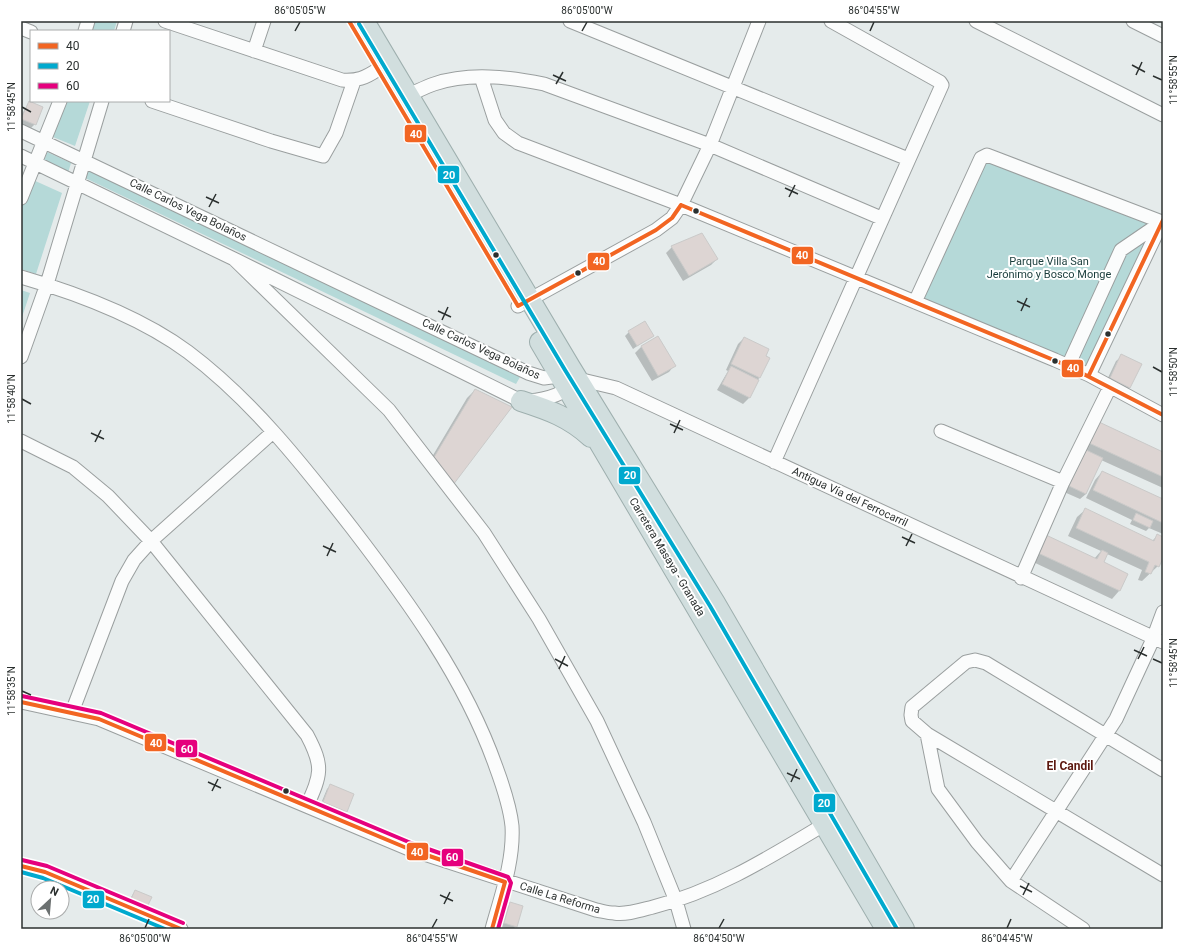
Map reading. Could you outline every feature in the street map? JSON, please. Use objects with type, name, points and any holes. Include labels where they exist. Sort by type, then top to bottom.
[{"type":"highway","name":"Carretera Masaya - Granada","points":[[348,21],[377,70],[524,302]]},
{"type":"highway","name":"Carretera Masaya - Granada","points":[[364,21],[408,95],[568,381],[604,449],[886,929]]},
{"type":"highway","name":"Carretera Masaya - Granada","points":[[568,381],[669,530],[715,603],[904,929]]},
{"type":"highway","points":[[521,400],[559,414],[579,427],[604,449]]},
{"type":"street","points":[[165,21],[342,80],[354,81],[365,78],[377,70]]},
{"type":"street","points":[[254,51],[264,21]]},
{"type":"street","points":[[570,21],[732,89],[908,159]]},
{"type":"street","points":[[524,302],[656,230],[672,218],[681,205],[710,145],[759,21]]},
{"type":"street","points":[[774,462],[856,279],[881,218],[942,85],[940,82],[830,21]]},
{"type":"street","points":[[976,21],[1163,115]]},
{"type":"street","points":[[1133,21],[1163,36]]},
{"type":"street","points":[[481,77],[495,120],[504,133],[518,143],[681,205],[1068,366],[1089,375],[1163,415]]},
{"type":"street","points":[[408,95],[434,84],[481,77],[520,79],[544,84],[710,145],[881,218]]},
{"type":"street","points":[[155,102],[271,141],[323,156],[336,133],[354,81]]},
{"type":"street","points":[[21,198],[45,143],[60,102]]},
{"type":"street","points":[[21,357],[47,284],[102,102]]},
{"type":"street","name":"Calle Carlos Vega Bolaños","points":[[21,131],[528,373],[544,378],[568,381]]},
{"type":"street","points":[[915,302],[981,158],[987,155],[1162,227]]},
{"type":"street","points":[[21,156],[234,258],[521,400],[539,401],[568,381]]},
{"type":"street","points":[[1068,366],[1121,250],[1162,227]]},
{"type":"street","points":[[1089,375],[1162,227]]},
{"type":"street","points":[[234,258],[389,410],[484,534],[539,619],[597,721],[644,822],[676,901],[684,929]]},
{"type":"street","points":[[21,277],[47,284],[126,316],[148,326],[188,352],[231,390],[273,432],[321,489],[386,573],[434,642],[481,727],[505,791],[512,826],[510,853],[505,882],[492,929]]},
{"type":"street","name":"Antigua Vía del Ferrocarril","points":[[568,381],[616,388],[1021,578],[1158,640]]},
{"type":"street","points":[[1021,578],[1063,482],[1110,387]]},
{"type":"street","points":[[941,431],[1063,482]]},
{"type":"street","points":[[72,712],[122,581],[134,560],[151,541],[273,432]]},
{"type":"street","points":[[21,441],[73,467],[108,496],[151,541],[307,735],[319,759],[317,782],[307,806]]},
{"type":"street","points":[[1011,881],[1116,719],[1158,640],[1163,612]]},
{"type":"street","points":[[1163,770],[986,663],[975,660],[966,662],[912,707],[910,714],[912,721],[927,734],[1163,875]]},
{"type":"street","name":"Calle La Reforma","points":[[21,702],[72,712],[98,719],[409,849],[505,882],[596,910],[615,914],[641,910],[676,901],[716,885],[756,865],[825,824]]},
{"type":"street","points":[[927,734],[938,789],[977,842],[1011,881],[1083,929]]},
{"type":"street","points":[[21,866],[45,872],[181,929]]},
{"type":"green space","points":[[93,21],[117,21],[114,30],[89,30]]},
{"type":"green space","points":[[65,102],[90,102],[75,146],[53,137]]},
{"type":"green space","points":[[47,152],[71,163],[68,173],[44,161]]},
{"type":"green space","name":"Parque Villa San Jerónimo y Bosco Monge","points":[[981,158],[1162,222],[1089,375],[915,302]]},
{"type":"green space","points":[[88,167],[520,377],[516,384],[83,177]]},
{"type":"green space","points":[[31,179],[62,193],[36,274],[21,269],[21,206]]},
{"type":"green space","points":[[21,290],[30,293],[21,320]]},
{"type":"building","points":[[29,101],[43,107],[36,125],[21,119]]},
{"type":"building","points":[[702,233],[718,259],[689,276],[671,246]]},
{"type":"building","points":[[645,321],[654,336],[637,346],[628,331]]},
{"type":"building","points":[[658,336],[676,366],[658,376],[641,346]]},
{"type":"building","points":[[744,337],[769,349],[766,356],[770,358],[760,378],[731,364]]},
{"type":"building","points":[[1121,354],[1142,364],[1130,388],[1110,378]]},
{"type":"building","points":[[731,366],[759,380],[750,398],[722,384]]},
{"type":"building","points":[[475,389],[512,407],[453,485],[433,459]]},
{"type":"building","points":[[1099,422],[1163,452],[1163,477],[1089,443]]},
{"type":"building","points":[[1086,450],[1103,458],[1086,494],[1069,486]]},
{"type":"building","points":[[1102,471],[1163,499],[1163,523],[1093,490]]},
{"type":"building","points":[[1085,508],[1154,541],[1157,534],[1163,537],[1163,558],[1159,567],[1155,565],[1151,574],[1145,572],[1149,562],[1076,528]]},
{"type":"building","points":[[1136,513],[1153,521],[1150,528],[1133,520]]},
{"type":"building","points":[[1046,535],[1097,559],[1102,550],[1108,553],[1104,562],[1128,574],[1120,591],[1038,553]]},
{"type":"building","points":[[330,784],[354,794],[347,812],[323,802]]},
{"type":"building","points":[[135,890],[152,897],[148,905],[131,899]]},
{"type":"building","points":[[510,902],[523,906],[517,927],[504,923]]},
{"type":"transit line","name":"40","points":[[349,21],[518,306],[656,230],[672,218],[681,205]]},
{"type":"transit line","name":"20","points":[[359,24],[565,370],[710,606],[897,929]]},
{"type":"transit line","name":"40","points":[[681,205],[1068,366],[1163,415]]},
{"type":"transit line","name":"40","points":[[1089,375],[1163,220]]},
{"type":"transit line","name":"60","points":[[22,696],[101,713],[411,843],[508,877],[511,883],[498,929]]},
{"type":"transit line","name":"40","points":[[21,702],[99,719],[409,849],[505,882],[492,929]]},
{"type":"transit line","name":"60","points":[[22,860],[47,866],[183,923]]},
{"type":"transit line","name":"40","points":[[21,866],[45,872],[181,929]]},
{"type":"transit line","name":"20","points":[[21,872],[43,878],[165,929]]},
{"type":"district","name":"El Candil","points":[[1070,766]]}]
